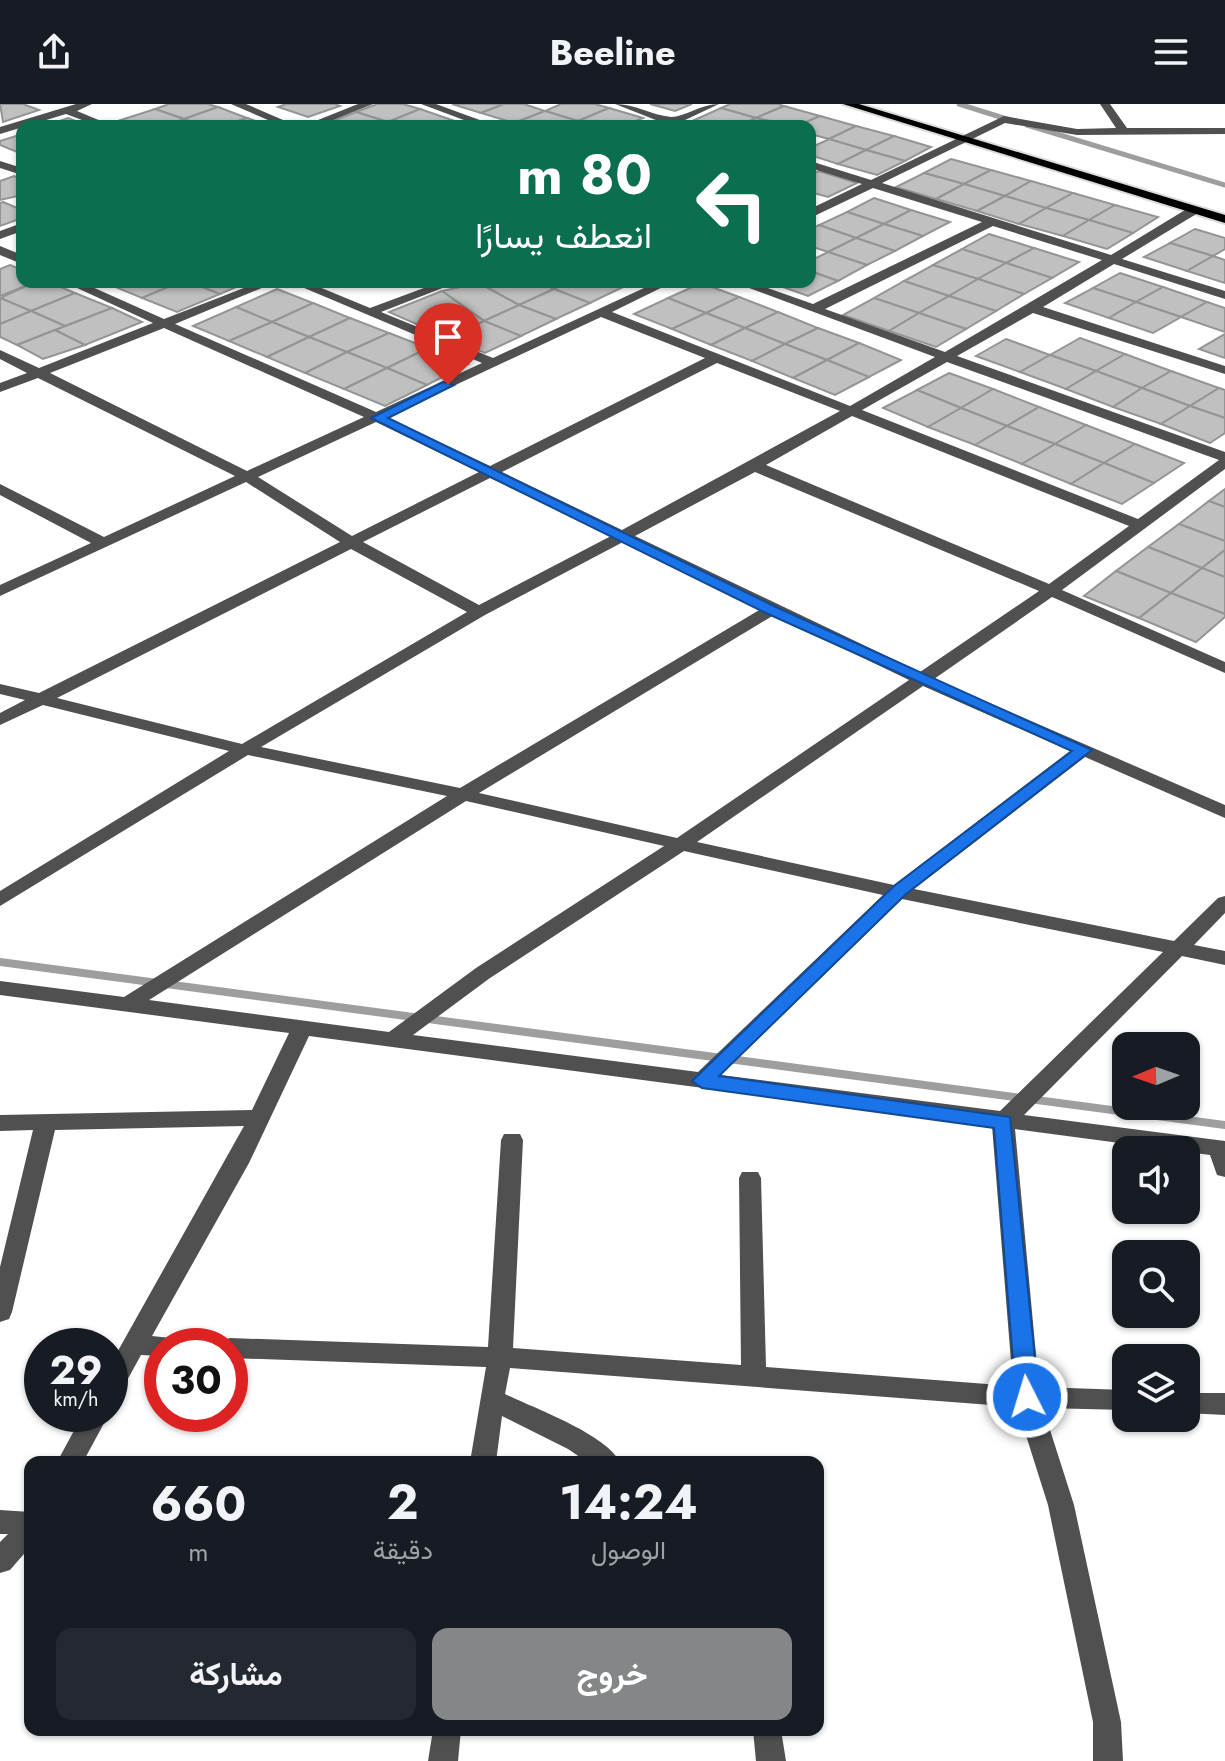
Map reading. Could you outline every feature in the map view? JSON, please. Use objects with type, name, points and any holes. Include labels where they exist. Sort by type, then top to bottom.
[{"type":"main road","points":[[848,104],[1225,219]]},
{"type":"street","points":[[50,104],[91,120]]},
{"type":"street","points":[[36,120],[87,104]]},
{"type":"street","points":[[236,104],[277,120]]},
{"type":"street","points":[[324,120],[368,104]]},
{"type":"street","points":[[426,104],[473,120]]},
{"type":"street","points":[[620,104],[669,120]]},
{"type":"street","points":[[674,120],[714,104]]},
{"type":"street","points":[[1105,104],[1124,132]]},
{"type":"street","points":[[816,211],[1007,119],[1070,132],[1225,131]]},
{"type":"street","points":[[816,166],[1225,295]]},
{"type":"street","points":[[0,900],[242,749],[479,612],[754,466],[1032,308],[1194,210]]},
{"type":"street","points":[[814,309],[991,222]]},
{"type":"street","points":[[83,288],[378,418],[771,610],[918,678],[1225,812]]},
{"type":"street","points":[[0,388],[255,288]]},
{"type":"street","points":[[311,288],[494,363]]},
{"type":"street","points":[[370,312],[436,288]]},
{"type":"street","points":[[0,591],[654,288]]},
{"type":"street","points":[[756,288],[1225,460]]},
{"type":"street","points":[[1032,308],[1225,370]]},
{"type":"street","points":[[602,313],[1138,524]]},
{"type":"street","points":[[0,354],[248,477],[351,542],[479,612]]},
{"type":"street","points":[[0,720],[716,358]]},
{"type":"street","points":[[392,1040],[496,964],[681,844],[918,678],[1049,592],[1225,460]]},
{"type":"street","points":[[754,466],[943,543],[1217,665],[1225,650]]},
{"type":"street","points":[[0,489],[103,543]]},
{"type":"street","points":[[125,1006],[462,795],[771,610]]},
{"type":"street","points":[[0,689],[242,749],[352,769],[810,874],[1225,958]]},
{"type":"street","points":[[702,1081],[900,890],[1083,750]]},
{"type":"street","points":[[1108,1761],[1107,1722],[1061,1505],[1027,1397],[1003,1122],[1225,902]]},
{"type":"street","points":[[0,988],[1003,1122],[1223,1156]]},
{"type":"street","points":[[128,1354],[238,1163],[302,1029]]},
{"type":"street","points":[[0,1123],[260,1118]]},
{"type":"street","points":[[0,1312],[46,1121]]},
{"type":"street","points":[[484,1456],[500,1357],[512,1140]]},
{"type":"street","points":[[750,1178],[754,1375]]},
{"type":"street","points":[[133,1345],[144,1345]]},
{"type":"street","points":[[248,1349],[500,1357],[1027,1397],[1112,1400]]},
{"type":"street","points":[[491,1399],[577,1441],[598,1456]]},
{"type":"street","points":[[1200,1403],[1225,1404]]},
{"type":"street","points":[[73,1456],[86,1432]]},
{"type":"street","points":[[0,1522],[24,1525]]},
{"type":"street","points":[[0,1561],[24,1533]]},
{"type":"street","points":[[443,1761],[446,1736]]},
{"type":"street","points":[[768,1736],[771,1761]]},
{"type":"building","points":[[0,104],[23,104],[39,110],[3,122]]},
{"type":"building","points":[[169,104],[218,107],[184,119],[155,109]]},
{"type":"building","points":[[286,104],[340,106],[308,117],[278,107]]},
{"type":"building","points":[[377,104],[403,104],[420,109],[393,120],[356,112]]},
{"type":"building","points":[[452,104],[504,104],[481,113]]},
{"type":"building","points":[[504,104],[524,104],[545,111],[522,120],[504,120],[481,113]]},
{"type":"building","points":[[561,104],[595,104],[609,108],[580,120],[545,111]]},
{"type":"building","points":[[650,104],[692,104],[675,111]]},
{"type":"building","points":[[730,104],[784,106],[756,118],[721,108]]},
{"type":"building","points":[[784,106],[820,116],[811,120],[756,118]]},
{"type":"building","points":[[218,107],[247,118],[241,120],[184,119]]},
{"type":"building","points":[[609,108],[643,118],[638,120],[580,120]]},
{"type":"building","points":[[721,108],[756,118],[752,120],[694,120]]},
{"type":"building","points":[[155,109],[184,119],[181,120],[121,120]]},
{"type":"building","points":[[420,109],[452,120],[393,120]]},
{"type":"building","points":[[545,111],[575,120],[522,120]]},
{"type":"building","points":[[356,112],[382,120],[335,120]]},
{"type":"building","points":[[820,116],[856,126],[829,139],[816,136],[816,120],[811,120]]},
{"type":"building","points":[[856,126],[894,136],[866,150],[829,139]]},
{"type":"building","points":[[16,136],[16,152],[0,145],[0,141]]},
{"type":"building","points":[[894,136],[931,147],[905,161],[866,150]]},
{"type":"building","points":[[829,139],[866,150],[838,164],[816,157],[816,145]]},
{"type":"building","points":[[866,150],[905,161],[877,175],[838,164]]},
{"type":"building","points":[[951,159],[991,170],[964,184],[924,173]]},
{"type":"building","points":[[991,170],[1031,181],[1005,196],[964,184]]},
{"type":"building","points":[[816,172],[857,183],[828,197],[816,194]]},
{"type":"building","points":[[924,173],[964,184],[936,199],[896,187]]},
{"type":"building","points":[[16,177],[16,196],[0,200],[0,181]]},
{"type":"building","points":[[1031,181],[1073,193],[1046,208],[1005,196]]},
{"type":"building","points":[[964,184],[1005,196],[977,211],[936,199]]},
{"type":"building","points":[[1073,193],[1115,205],[1089,220],[1046,208]]},
{"type":"building","points":[[1005,196],[1046,208],[1019,224],[977,211]]},
{"type":"building","points":[[874,198],[911,210],[884,224],[847,212]]},
{"type":"building","points":[[0,203],[16,207],[16,220],[0,226]]},
{"type":"building","points":[[1115,205],[1158,217],[1133,233],[1089,220]]},
{"type":"building","points":[[1046,208],[1089,220],[1063,236],[1019,224]]},
{"type":"building","points":[[911,210],[950,222],[923,236],[884,224]]},
{"type":"building","points":[[847,212],[884,224],[856,238],[819,225]]},
{"type":"building","points":[[1089,220],[1133,233],[1107,249],[1063,236]]},
{"type":"building","points":[[884,224],[923,236],[895,251],[856,238]]},
{"type":"building","points":[[819,225],[856,238],[828,252],[816,248],[816,227]]},
{"type":"building","points":[[1195,229],[1225,238],[1225,249],[1213,256],[1170,243]]},
{"type":"building","points":[[989,234],[1034,248],[1006,263],[962,249]]},
{"type":"building","points":[[856,238],[895,251],[867,265],[828,252]]},
{"type":"building","points":[[1170,243],[1213,256],[1187,271],[1144,257]]},
{"type":"building","points":[[1034,248],[1079,262],[1052,278],[1006,263]]},
{"type":"building","points":[[962,249],[1006,263],[978,279],[933,265]]},
{"type":"building","points":[[828,252],[867,265],[838,281],[816,273],[816,258]]},
{"type":"building","points":[[1213,256],[1225,260],[1225,283],[1187,271]]},
{"type":"building","points":[[1006,263],[1052,278],[1024,294],[978,279]]},
{"type":"building","points":[[10,265],[16,268],[16,288],[20,288],[0,296],[0,269]]},
{"type":"building","points":[[933,265],[978,279],[949,296],[904,281]]},
{"type":"building","points":[[816,273],[838,281],[808,296],[786,288],[816,288]]},
{"type":"building","points":[[1120,273],[1163,287],[1136,302],[1093,288]]},
{"type":"building","points":[[978,279],[1024,294],[996,311],[949,296]]},
{"type":"building","points":[[904,281],[949,296],[919,313],[874,298]]},
{"type":"building","points":[[1163,287],[1207,302],[1181,317],[1136,302]]},
{"type":"building","points":[[22,288],[63,288],[75,293],[31,311],[0,298]]},
{"type":"building","points":[[118,288],[166,288],[142,298]]},
{"type":"building","points":[[166,288],[205,288],[220,294],[177,312],[142,298]]},
{"type":"building","points":[[205,288],[234,288],[220,294]]},
{"type":"building","points":[[488,288],[554,289],[519,305]]},
{"type":"building","points":[[488,288],[519,305],[484,321],[442,291]]},
{"type":"building","points":[[556,288],[621,288],[590,303]]},
{"type":"building","points":[[690,288],[715,288],[739,297],[706,313],[668,298]]},
{"type":"building","points":[[1093,288],[1136,302],[1109,318],[1065,303]]},
{"type":"building","points":[[277,289],[313,303],[272,322],[236,307]]},
{"type":"building","points":[[554,289],[590,303],[556,319],[519,305]]},
{"type":"building","points":[[442,291],[484,321],[448,338],[389,312]]},
{"type":"building","points":[[75,293],[112,308],[65,326],[31,311]]},
{"type":"building","points":[[949,296],[996,311],[966,329],[919,313]]},
{"type":"building","points":[[739,297],[778,312],[745,328],[706,313]]},
{"type":"building","points":[[0,298],[31,311],[0,324]]},
{"type":"building","points":[[668,298],[706,313],[672,329],[634,314]]},
{"type":"building","points":[[874,298],[919,313],[889,331],[843,315]]},
{"type":"building","points":[[1136,302],[1181,317],[1153,333],[1109,318]]},
{"type":"building","points":[[1207,302],[1225,308],[1225,332],[1181,317]]},
{"type":"building","points":[[313,303],[350,318],[309,337],[272,322]]},
{"type":"building","points":[[519,305],[556,319],[521,336],[484,321]]},
{"type":"building","points":[[236,307],[272,322],[229,341],[193,326]]},
{"type":"building","points":[[112,308],[142,322],[85,345],[55,330]]},
{"type":"building","points":[[31,311],[65,326],[17,345],[0,337],[0,324]]},
{"type":"building","points":[[778,312],[818,328],[785,344],[745,328]]},
{"type":"building","points":[[706,313],[745,328],[711,345],[672,329]]},
{"type":"building","points":[[919,313],[966,329],[936,347],[889,331]]},
{"type":"building","points":[[350,318],[389,333],[347,352],[309,337]]},
{"type":"building","points":[[484,321],[521,336],[485,353],[448,338]]},
{"type":"building","points":[[272,322],[309,337],[267,357],[229,341]]},
{"type":"building","points":[[745,328],[785,344],[752,361],[711,345]]},
{"type":"building","points":[[818,328],[859,343],[827,360],[785,344]]},
{"type":"building","points":[[55,330],[85,345],[43,359],[17,345]]},
{"type":"building","points":[[389,333],[428,348],[387,368],[347,352]]},
{"type":"building","points":[[1225,334],[1225,358],[1199,349]]},
{"type":"building","points":[[309,337],[347,352],[305,373],[267,357]]},
{"type":"building","points":[[1080,338],[1125,354],[1096,371],[1050,355]]},
{"type":"building","points":[[1006,339],[1050,355],[1020,372],[976,356]]},
{"type":"building","points":[[859,343],[901,360],[869,377],[827,360]]},
{"type":"building","points":[[785,344],[827,360],[793,378],[752,361]]},
{"type":"building","points":[[428,348],[468,364],[427,385],[387,368]]},
{"type":"building","points":[[347,352],[387,368],[344,389],[305,373]]},
{"type":"building","points":[[1125,354],[1171,371],[1142,388],[1096,371]]},
{"type":"building","points":[[1050,355],[1096,371],[1066,389],[1020,372]]},
{"type":"building","points":[[827,360],[869,377],[835,395],[793,378]]},
{"type":"building","points":[[387,368],[427,385],[385,406],[344,389]]},
{"type":"building","points":[[1096,371],[1142,388],[1113,407],[1066,389]]},
{"type":"building","points":[[1171,371],[1219,388],[1190,406],[1142,388]]},
{"type":"building","points":[[949,373],[993,389],[961,408],[917,390]]},
{"type":"building","points":[[1142,388],[1190,406],[1161,424],[1113,407]]},
{"type":"building","points":[[1219,388],[1225,390],[1225,418],[1190,406]]},
{"type":"building","points":[[993,389],[1039,407],[1007,426],[961,408]]},
{"type":"building","points":[[917,390],[961,408],[928,427],[883,408]]},
{"type":"building","points":[[1190,406],[1225,418],[1225,433],[1210,443],[1161,424]]},
{"type":"building","points":[[1039,407],[1086,425],[1055,444],[1007,426]]},
{"type":"building","points":[[961,408],[1007,426],[975,445],[928,427]]},
{"type":"building","points":[[1086,425],[1135,444],[1104,463],[1055,444]]},
{"type":"building","points":[[1007,426],[1055,444],[1022,464],[975,445]]},
{"type":"building","points":[[1055,444],[1104,463],[1071,484],[1022,464]]},
{"type":"building","points":[[1135,444],[1184,463],[1154,483],[1104,463]]},
{"type":"building","points":[[1104,463],[1154,483],[1122,504],[1071,484]]},
{"type":"building","points":[[1225,489],[1225,507],[1209,501]]},
{"type":"building","points":[[1209,501],[1225,507],[1225,541],[1179,524]]},
{"type":"building","points":[[1179,524],[1225,541],[1225,550],[1202,568],[1148,547]]},
{"type":"building","points":[[1148,547],[1202,568],[1171,593],[1116,571]]},
{"type":"building","points":[[1225,550],[1225,577],[1202,568]]},
{"type":"building","points":[[1202,568],[1225,577],[1225,614],[1171,593]]},
{"type":"building","points":[[1116,571],[1171,593],[1139,618],[1084,596]]},
{"type":"building","points":[[1171,593],[1225,614],[1225,617],[1196,642],[1139,618]]},
{"type":"waterway","points":[[959,104],[1010,120]]},
{"type":"waterway","points":[[1027,125],[1225,185]]},
{"type":"waterway","points":[[0,962],[1225,1125]]},
{"type":"route","points":[[448,385],[378,418],[771,610],[1083,750],[900,890],[702,1081],[1003,1122],[1027,1397]]}]
